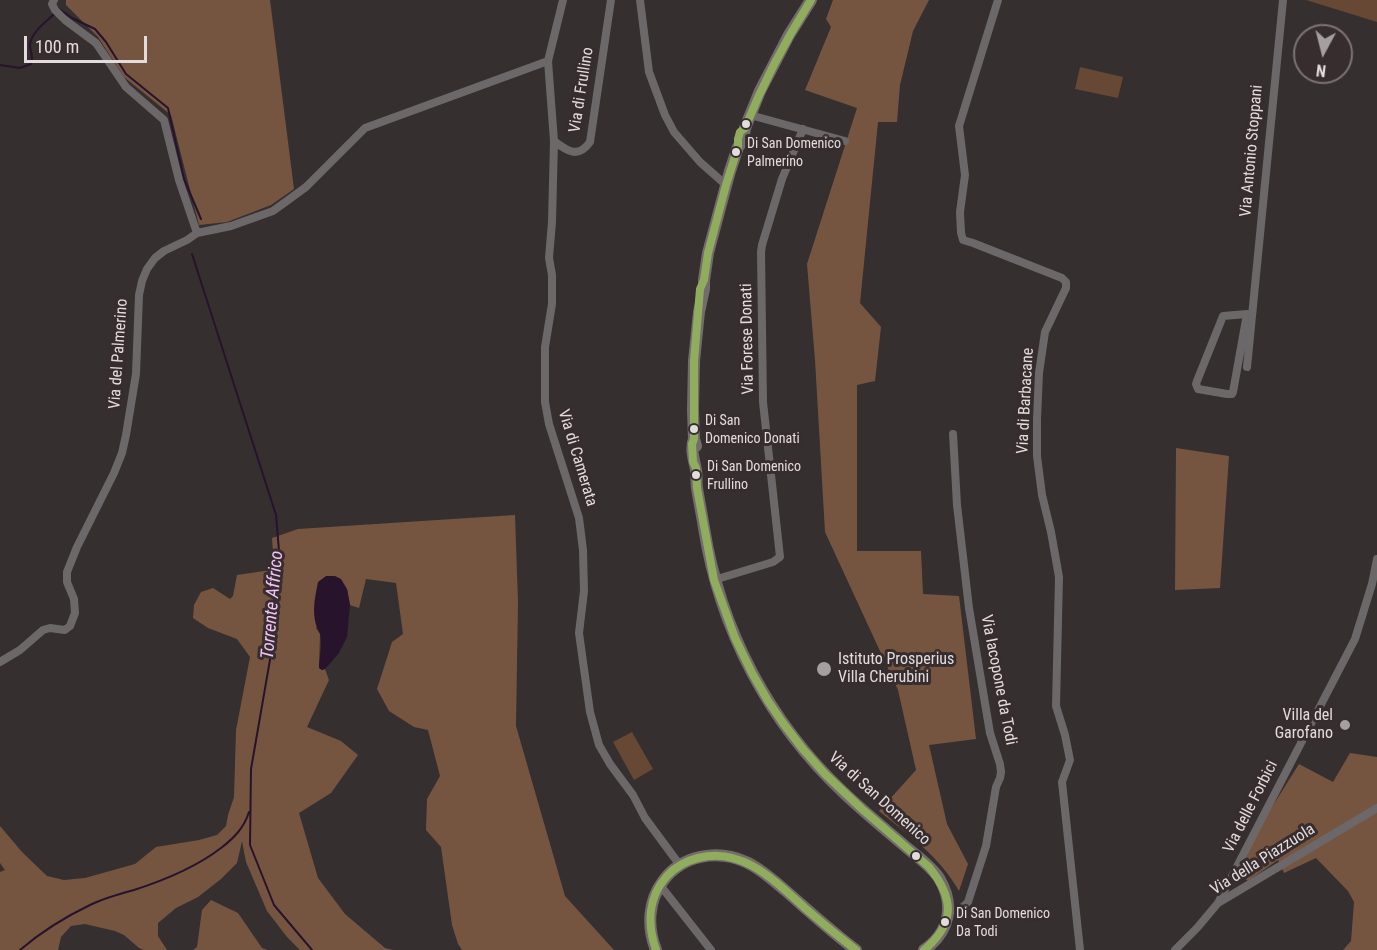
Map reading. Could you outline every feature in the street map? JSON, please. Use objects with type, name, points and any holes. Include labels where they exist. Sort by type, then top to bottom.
[{"type":"main road","name":"Via di San Domenico","points":[[811,0],[782,49],[760,91],[746,128],[739,136],[738,147],[708,253],[694,361],[693,462],[696,468],[697,488],[714,580],[735,638],[752,673],[802,748],[843,793],[924,862],[936,875],[944,892],[947,911]]},
{"type":"main road","points":[[656,950],[650,918],[652,902],[660,885],[679,864],[710,855],[729,856],[746,862],[769,877],[856,950]]},
{"type":"main road","points":[[924,950],[943,933],[947,911]]},
{"type":"street","name":"Via di Camerata","points":[[563,0],[548,61],[554,141],[549,258],[552,275],[552,304],[545,348],[545,402],[549,424],[579,518],[584,550],[584,591],[579,633],[590,712],[599,745],[633,795],[645,818],[679,864]]},
{"type":"street","name":"Via di Frullino","points":[[554,141],[562,148],[575,152],[587,147],[590,142],[611,0]]},
{"type":"street","points":[[640,0],[649,72],[665,115],[674,132],[706,168],[726,185]]},
{"type":"street","name":"Via di Barbacane","points":[[998,0],[959,126],[965,175],[960,212],[961,233],[966,242],[1062,278],[1066,282],[1066,288],[1045,332],[1039,373],[1037,456],[1042,495],[1059,577],[1056,706],[1070,759],[1062,782],[1080,950]]},
{"type":"street","name":"Via Antonio Stoppani","points":[[1247,366],[1283,0]]},
{"type":"street","points":[[51,1],[55,10],[65,20],[96,44],[126,87],[164,120],[179,180],[197,233]]},
{"type":"street","name":"Via del Palmerino","points":[[0,662],[20,650],[43,630],[50,628],[65,630],[70,626],[75,613],[74,599],[67,582],[67,572],[122,453],[136,374],[139,295],[147,269],[155,258],[197,233],[238,224],[273,211],[306,187],[365,128],[548,61]]},
{"type":"street","points":[[750,115],[845,141]]},
{"type":"street","name":"Via Forese Donati","points":[[714,580],[773,562],[780,557],[764,402],[761,252],[782,179],[802,129]]},
{"type":"street","points":[[706,168],[730,171]]},
{"type":"street","name":"Via Antonio Stoppani","points":[[1247,314],[1223,316],[1197,381],[1198,389],[1232,394],[1233,392],[1247,314],[1248,306],[1252,306]]},
{"type":"street","name":"Via Iacopone da Todi","points":[[947,911],[959,910],[968,902],[986,846],[996,787],[1001,772],[990,733],[969,608],[957,505],[953,434]]},
{"type":"street","name":"Via delle Forbici","points":[[1218,903],[1355,639],[1372,584],[1377,559]]},
{"type":"street","name":"Via della Piazzuola","points":[[1174,950],[1218,903],[1377,808]]},
{"type":"street","points":[[660,885],[711,950]]},
{"type":"shaded area","points":[[66,0],[270,0],[294,189],[271,205],[227,222],[199,225],[171,115],[124,77],[98,37],[66,5]]},
{"type":"shaded area","points":[[833,0],[929,0],[913,31],[900,85],[897,122],[878,122],[860,303],[881,327],[875,381],[857,385],[857,551],[921,551],[923,594],[959,596],[976,739],[929,745],[947,824],[968,864],[959,891],[933,857],[879,811],[916,770],[898,690],[825,532],[807,264],[857,108],[805,90],[831,27],[826,19]]},
{"type":"shaded area","points":[[1306,0],[1377,0],[1377,22]]},
{"type":"shaded area","points":[[1080,67],[1123,77],[1118,98],[1075,89]]},
{"type":"shaded area","points":[[1176,448],[1229,456],[1220,588],[1175,590]]},
{"type":"shaded area","points":[[515,515],[518,602],[516,726],[565,896],[614,950],[462,950],[452,925],[441,847],[426,830],[427,799],[440,776],[428,730],[414,727],[389,711],[377,689],[392,642],[403,634],[396,583],[366,579],[359,608],[350,605],[347,589],[316,628],[320,634],[319,668],[325,669],[329,680],[307,727],[341,741],[358,755],[331,793],[299,813],[318,878],[345,914],[385,948],[393,950],[300,950],[267,911],[246,862],[242,841],[237,863],[221,879],[198,897],[176,908],[158,923],[158,936],[167,950],[144,950],[115,931],[85,924],[71,926],[61,937],[58,950],[0,950],[0,872],[5,870],[0,863],[0,826],[47,876],[64,880],[85,878],[135,864],[156,847],[217,835],[226,826],[234,797],[236,730],[250,657],[237,639],[208,628],[193,618],[194,605],[201,592],[213,588],[230,599],[233,596],[237,575],[271,570],[272,538],[298,529]]},
{"type":"shaded area","points":[[326,576],[341,579],[347,589],[350,605],[347,637],[339,653],[322,670],[319,668],[321,638],[316,625],[314,609],[318,582]]},
{"type":"shaded area","points":[[632,732],[653,769],[634,780],[613,742]]},
{"type":"shaded area","points":[[1350,753],[1377,757],[1377,950],[1343,950],[1351,941],[1354,902],[1348,891],[1316,858],[1284,873],[1278,860],[1248,881],[1233,869],[1299,764],[1333,782]]},
{"type":"shaded area","points":[[211,900],[238,913],[262,948],[268,950],[193,950],[197,947],[202,910]]},
{"type":"waterway","name":"Torrente Affrico","points":[[59,9],[95,29],[126,74],[168,108],[184,179],[201,219]]},
{"type":"waterway","points":[[0,65],[20,68],[31,64],[31,40],[39,28],[54,14]]},
{"type":"waterway","name":"Torrente Affrico","points":[[192,254],[276,515],[279,551],[274,608],[275,631],[251,769],[250,845],[274,905],[312,950]]},
{"type":"waterway","points":[[20,950],[54,925],[90,905],[157,882],[201,862],[234,836],[249,812]]},
{"type":"transit line","points":[[811,0],[775,62],[745,128],[740,132],[738,147],[708,253],[704,280],[700,289],[694,361],[693,462],[696,468],[697,488],[714,580],[735,638],[768,701],[802,748],[825,774],[929,867],[943,889],[948,910],[946,920],[942,930],[924,950]]},
{"type":"transit line","points":[[656,950],[651,930],[651,911],[661,884],[681,865],[698,858],[714,856],[730,857],[758,869],[856,950]]},
{"type":"place","name":"Di San Domenico Palmerino","points":[[736,152]]},
{"type":"place","name":"Di San Domenico Donati","points":[[694,429]]},
{"type":"place","name":"Di San Domenico Frullino","points":[[696,475]]},
{"type":"place","name":"Istituto Prosperius Villa Cherubini","points":[[824,669]]},
{"type":"place","name":"Villa del Garofano","points":[[1345,725]]},
{"type":"place","name":"Di San Domenico Da Todi","points":[[945,922]]}]
